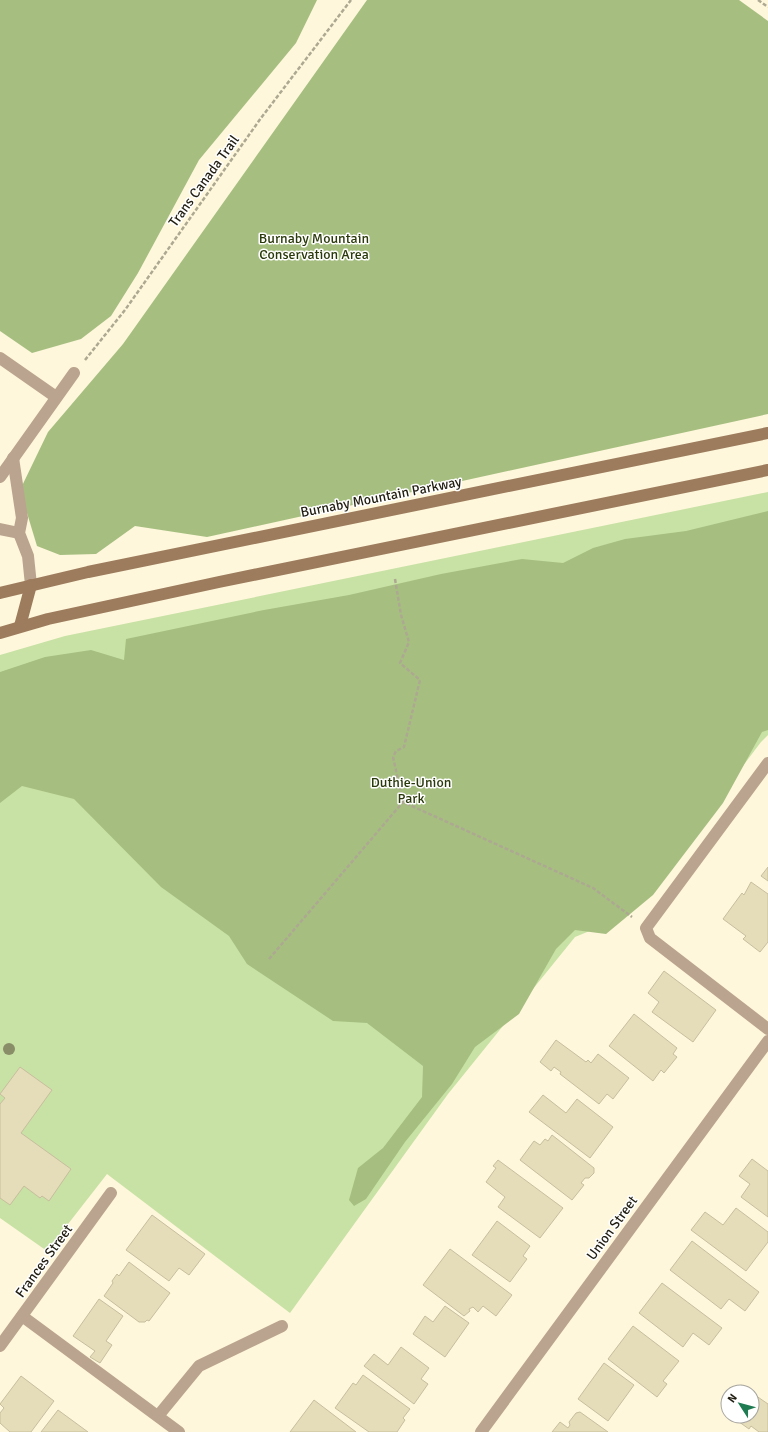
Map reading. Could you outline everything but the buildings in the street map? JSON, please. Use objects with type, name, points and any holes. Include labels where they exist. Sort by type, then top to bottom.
[{"type":"main road","name":"Burnaby Mountain Parkway","points":[[0,594],[88,572],[768,433]]},
{"type":"main road","points":[[0,633],[20,626],[218,582],[768,470]]},
{"type":"main road","points":[[20,626],[31,586]]},
{"type":"street","points":[[0,358],[56,397]]},
{"type":"street","points":[[0,477],[74,374]]},
{"type":"street","points":[[13,458],[22,518],[19,532],[28,556],[31,586]]},
{"type":"street","points":[[0,529],[19,532]]},
{"type":"street","points":[[768,763],[646,928],[650,938],[768,1029]]},
{"type":"street","name":"Union Street","points":[[481,1432],[768,1041]]},
{"type":"street","name":"Frances Street","points":[[0,1346],[111,1193]]},
{"type":"street","points":[[22,1316],[179,1432]]},
{"type":"street","points":[[158,1416],[199,1366],[282,1326]]},
{"type":"path","name":"Trans Canada Trail","points":[[74,374],[125,310],[262,118],[351,0]]},
{"type":"path","points":[[758,0],[768,8]]},
{"type":"path","points":[[396,579],[402,615],[409,642],[400,663],[420,680],[404,747],[396,750],[393,757],[403,802]]},
{"type":"path","points":[[403,802],[593,888],[646,928]]},
{"type":"path","points":[[269,959],[403,802]]},
{"type":"green space","points":[[0,0],[317,0],[296,43],[199,160],[138,273],[111,316],[81,339],[32,353],[0,331]]},
{"type":"green space","name":"Burnaby Mountain Conservation Area","points":[[367,0],[739,0],[768,21],[768,414],[207,537],[135,526],[96,554],[60,555],[37,546],[20,490],[48,432],[123,344]]},
{"type":"green space","name":"Duthie-Union Park","points":[[768,492],[768,735],[761,742],[650,889],[609,923],[575,937],[448,1094],[290,1313],[107,1174],[47,1251],[0,1218],[0,655],[65,636]]},
{"type":"green space","name":"Duthie-Union Park","points":[[768,511],[768,730],[762,732],[723,803],[653,895],[606,934],[575,930],[556,949],[519,1014],[475,1047],[452,1084],[405,1142],[366,1199],[354,1206],[349,1200],[358,1168],[383,1148],[422,1097],[423,1066],[367,1023],[333,1021],[247,964],[229,936],[161,887],[74,799],[22,786],[0,803],[0,672],[45,657],[91,650],[124,660],[126,639],[264,610],[349,595],[441,574],[522,559],[563,563],[593,548],[625,539],[686,531]]}]
